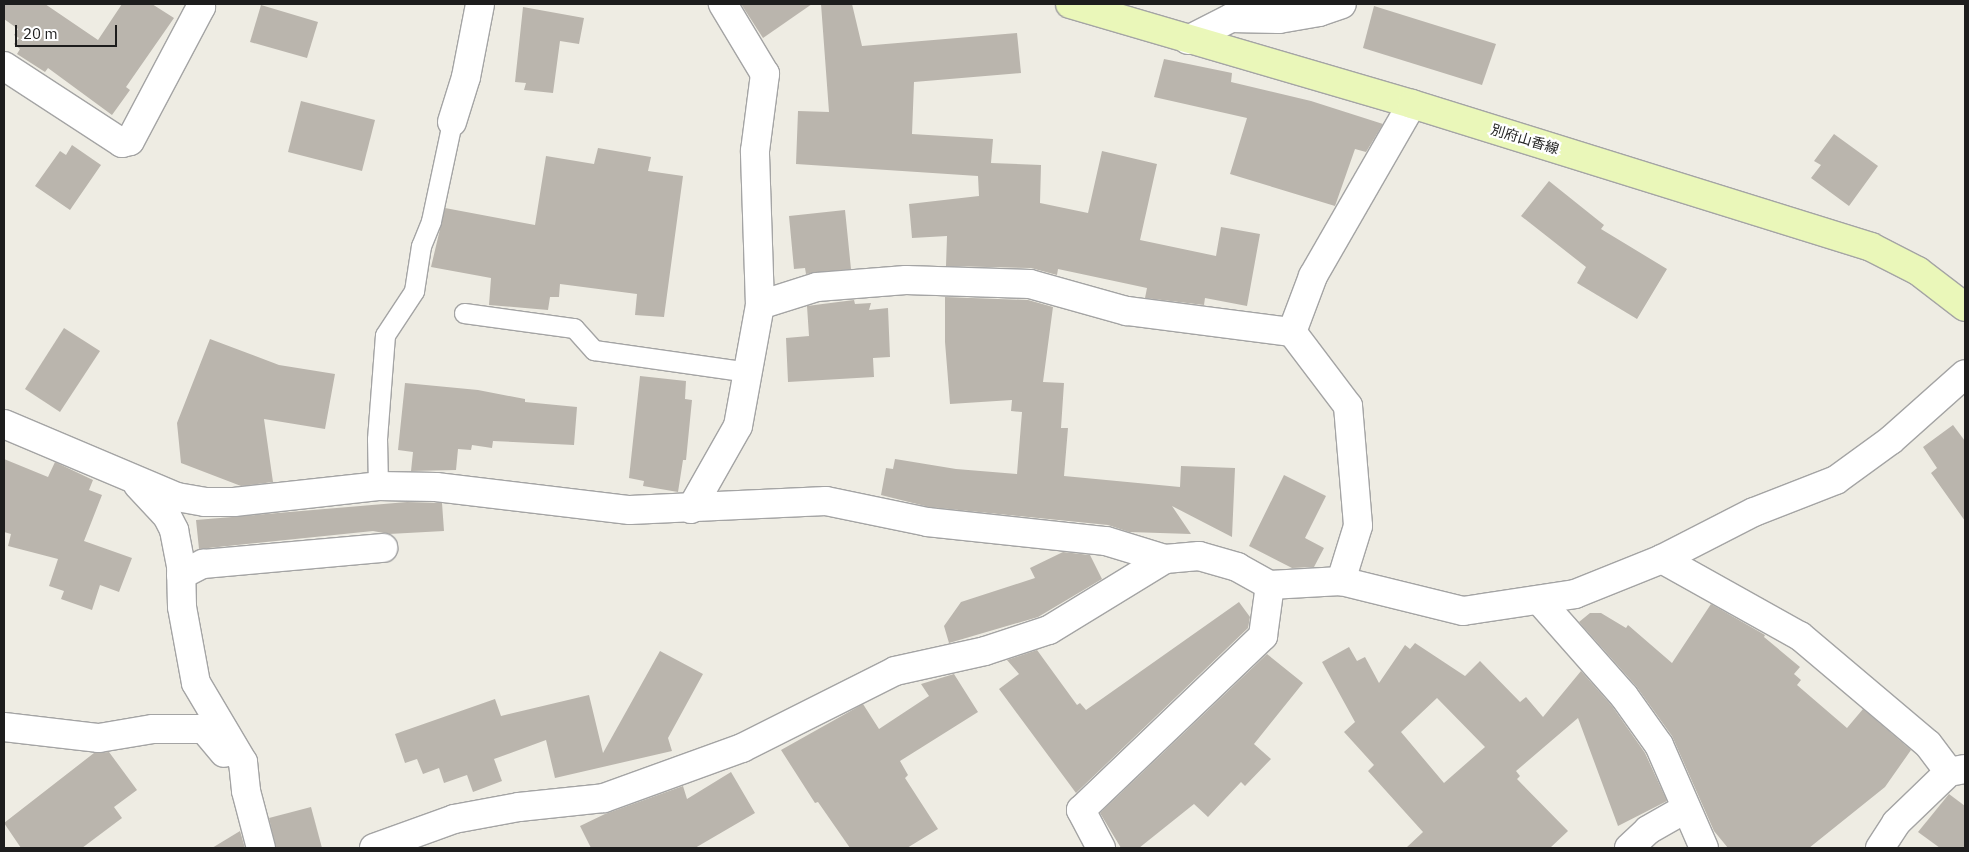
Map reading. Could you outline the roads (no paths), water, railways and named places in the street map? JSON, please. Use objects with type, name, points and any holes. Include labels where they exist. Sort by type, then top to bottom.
[{"type":"main road","name":"別府山香線","points":[[1070,4],[1412,104],[1871,247],[1918,271],[1965,307]]},
{"type":"street","points":[[4,66],[122,143],[130,141],[202,6],[200,4]]},
{"type":"street","points":[[452,122],[466,77],[480,4]]},
{"type":"street","points":[[691,509],[738,426],[760,305],[755,151],[765,74],[723,4]]},
{"type":"street","points":[[1188,40],[1231,18],[1279,19],[1319,12],[1342,4]]},
{"type":"street","points":[[1292,332],[1313,276],[1412,104]]},
{"type":"street","points":[[760,305],[817,287],[906,280],[1030,284],[1126,311],[1292,332],[1348,406],[1358,526],[1341,581]]},
{"type":"street","points":[[4,424],[112,467],[134,480],[177,497],[205,502],[234,502],[378,486],[436,487],[630,510],[691,509],[826,501],[927,522],[1106,541],[1165,559],[1199,556],[1237,567],[1270,585],[1341,581],[1463,611],[1575,594],[1662,559],[1754,512],[1836,480],[1891,440],[1965,374]]},
{"type":"street","points":[[134,480],[167,516],[174,530],[181,574],[182,607],[196,683],[243,762],[246,791],[261,848]]},
{"type":"street","points":[[181,574],[203,564],[383,548]]},
{"type":"street","points":[[374,848],[454,819],[519,807],[604,798],[725,754],[894,671],[985,651],[1049,630],[1165,559]]},
{"type":"street","points":[[1662,559],[1800,636],[1928,744],[1957,771],[1896,823],[1880,848]]},
{"type":"street","points":[[1101,848],[1081,810],[1264,636],[1270,585]]},
{"type":"street","points":[[1539,600],[1624,696],[1659,745],[1685,809],[1704,848]]},
{"type":"street","points":[[7,730],[99,738],[153,729],[204,729],[219,743],[239,785],[246,791]]},
{"type":"street","points":[[1628,848],[1648,830],[1685,809]]},
{"type":"lane","points":[[378,486],[377,439],[386,335],[414,291],[421,246],[431,221],[452,122]]},
{"type":"lane","points":[[464,313],[574,328],[594,350],[748,372]]}]
